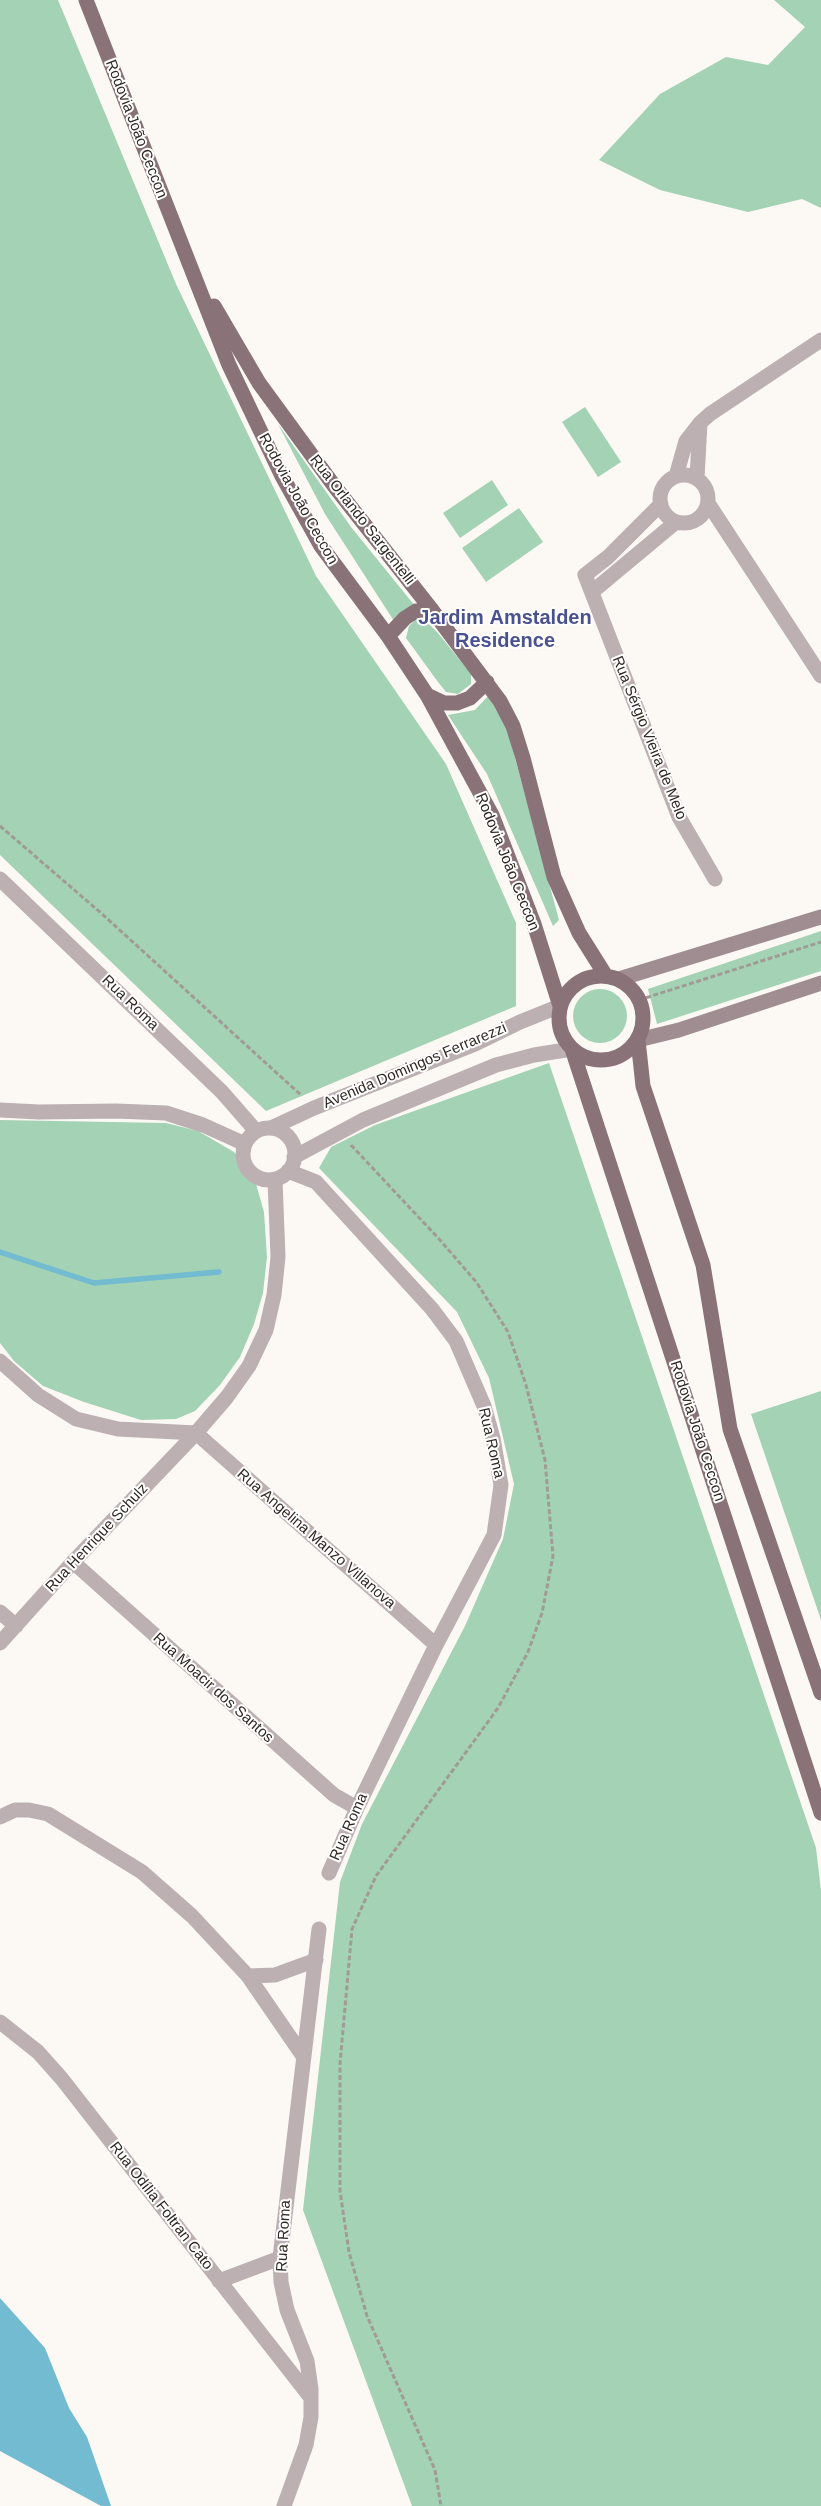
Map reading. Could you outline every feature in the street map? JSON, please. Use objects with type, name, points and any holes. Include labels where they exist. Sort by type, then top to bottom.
[{"type":"main road","name":"Rodovia João Ceccon","points":[[86,0],[230,365],[282,476],[336,569],[388,636],[427,695],[492,815],[534,924],[560,1006]]},
{"type":"main road","name":"Rua Orlando Sargentelli","points":[[187,259],[259,383],[335,487],[432,610],[500,701],[512,726],[554,877],[579,933],[612,977]]},
{"type":"main road","points":[[388,636],[405,618],[416,611],[432,610]]},
{"type":"main road","points":[[427,695],[444,703],[456,703],[470,698],[487,682]]},
{"type":"main road","points":[[821,917],[612,977],[582,979],[569,990],[560,1006],[558,1017],[564,1040],[572,1049],[583,1056],[595,1060],[608,1059],[620,1055],[638,1040],[679,1030],[821,983]]},
{"type":"main road","points":[[612,977],[632,989],[639,1000],[643,1019],[638,1040],[643,1086],[703,1265],[730,1428],[821,1693]]},
{"type":"main road","name":"Rodovia João Ceccon","points":[[572,1049],[821,1813]]},
{"type":"street","points":[[676,476],[686,441],[700,423],[710,414],[821,340]]},
{"type":"street","points":[[697,478],[700,423]]},
{"type":"street","points":[[676,522],[664,511],[661,504],[661,490],[665,484],[676,476],[684,474],[697,478],[707,489],[708,503],[821,676]]},
{"type":"street","points":[[592,592],[676,522],[693,522],[700,518],[708,503]]},
{"type":"street","name":"Rua Sérgio Vieira de Melo","points":[[661,504],[608,557],[585,575],[679,817],[715,879]]},
{"type":"street","name":"Rua Roma","points":[[0,879],[222,1092],[256,1131]]},
{"type":"street","name":"Avenida Domingos Ferrarezzi","points":[[271,1128],[314,1108],[476,1044],[520,1022],[560,1006]]},
{"type":"street","name":"Avenida Domingos Ferrarezzi","points":[[291,1164],[363,1120],[496,1064],[572,1049]]},
{"type":"street","points":[[0,1110],[166,1113],[245,1144]]},
{"type":"street","points":[[271,1128],[289,1139],[291,1164],[274,1180],[258,1178],[246,1167],[243,1160],[245,1144],[256,1131],[271,1128]]},
{"type":"street","name":"Rua Roma","points":[[291,1164],[316,1182],[432,1309],[456,1342],[484,1406],[493,1438],[501,1485],[494,1535],[436,1645],[357,1808],[329,1872]]},
{"type":"street","name":"Rua Henrique Schulz","points":[[0,1644],[73,1562],[196,1433],[227,1397],[249,1366],[266,1330],[274,1295],[278,1257],[274,1180]]},
{"type":"street","points":[[0,1361],[38,1395],[76,1419],[118,1429],[196,1433]]},
{"type":"street","name":"Rua Angelina Manzo Villanova","points":[[196,1433],[436,1645]]},
{"type":"street","name":"Rua Moacir dos Santos","points":[[73,1562],[334,1795],[357,1808]]},
{"type":"street","points":[[0,1612],[16,1626]]},
{"type":"street","points":[[0,1817],[15,1810],[28,1810],[48,1814],[142,1872],[192,1916],[248,1976],[304,2056]]},
{"type":"street","name":"Rua Roma","points":[[284,2506],[306,2445],[311,2398],[306,2361],[287,2310],[281,2282],[280,2258],[320,1929]]},
{"type":"street","points":[[248,1976],[275,1976],[316,1960]]},
{"type":"street","name":"Rua Odília Foltran Cato","points":[[0,2022],[38,2052],[62,2079],[311,2398]]},
{"type":"street","points":[[219,2281],[280,2258]]},
{"type":"street","points":[[283,2362],[302,2348]]},
{"type":"path","points":[[639,1000],[821,942]]},
{"type":"green space","points":[[0,0],[58,0],[176,284],[316,576],[446,764],[516,923],[516,1006],[266,1111],[0,855]]},
{"type":"green space","points":[[774,0],[821,0],[821,208],[802,199],[748,212],[660,190],[599,160],[660,94],[726,57],[768,65],[805,27]]},
{"type":"green space","points":[[585,407],[621,462],[598,477],[562,422]]},
{"type":"green space","points":[[278,424],[351,527],[415,606],[394,621],[325,514]]},
{"type":"green space","points":[[492,480],[508,505],[460,538],[443,513]]},
{"type":"green space","points":[[519,508],[543,542],[486,582],[462,548]]},
{"type":"green space","points":[[416,619],[425,620],[438,633],[471,674],[471,684],[458,694],[446,692],[406,638],[409,626]]},
{"type":"green space","points":[[490,694],[507,728],[559,920],[553,926],[487,774],[448,715],[475,710]]},
{"type":"green space","points":[[821,931],[821,971],[657,1024],[648,989]]},
{"type":"green space","points":[[600,989],[610,991],[619,997],[625,1006],[627,1016],[625,1026],[619,1035],[610,1041],[600,1043],[590,1041],[581,1035],[575,1026],[573,1016],[575,1006],[581,997],[590,991]]},
{"type":"green space","points":[[549,1063],[816,1848],[821,1891],[821,2506],[412,2506],[303,2210],[340,1882],[362,1824],[465,1626],[503,1539],[514,1484],[489,1378],[457,1312],[319,1168],[331,1147],[375,1125]]},
{"type":"green space","points":[[0,1120],[166,1123],[198,1131],[234,1152],[254,1177],[264,1212],[267,1257],[263,1293],[254,1324],[240,1357],[220,1385],[195,1411],[176,1419],[141,1420],[84,1402],[43,1386],[14,1361],[0,1343]]},
{"type":"green space","points":[[821,1391],[821,1620],[751,1414]]},
{"type":"water","points":[[0,2298],[45,2348],[69,2408],[87,2437],[111,2506],[101,2506],[0,2451]]},
{"type":"waterway","points":[[0,1252],[94,1283],[219,1272]]},
{"type":"district","name":"Jardim Amstalden Residence","points":[[505,630]]}]
